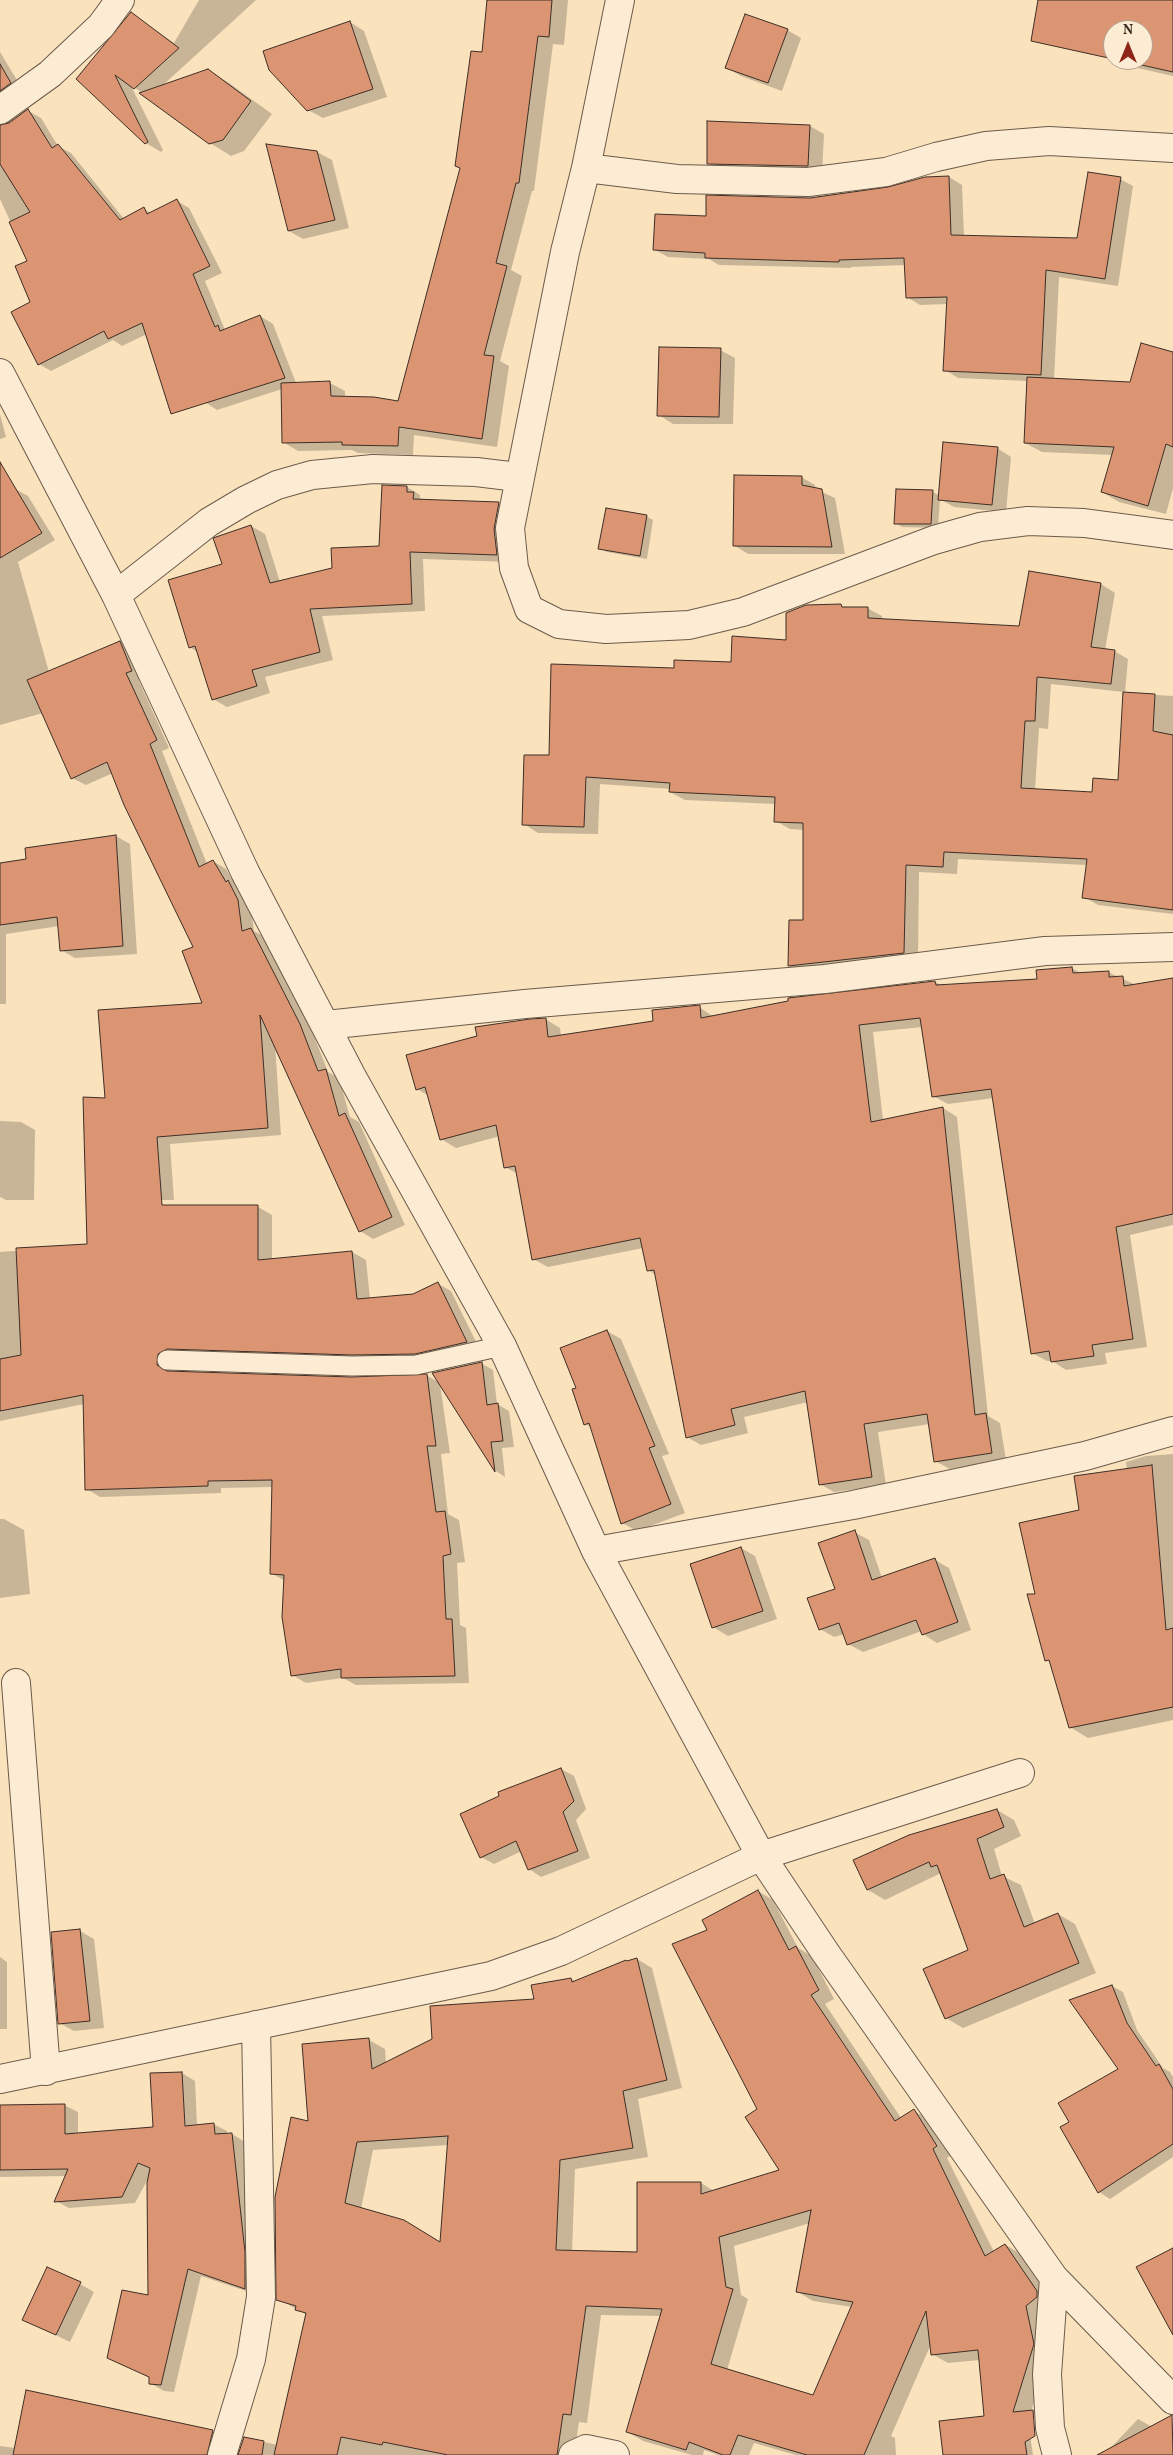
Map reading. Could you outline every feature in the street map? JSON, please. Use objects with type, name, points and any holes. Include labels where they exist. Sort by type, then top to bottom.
[{"type":"street","points":[[0,110],[50,74],[100,26],[120,0]]},
{"type":"street","points":[[620,0],[586,168],[565,252],[518,477],[510,528],[514,568],[529,609],[559,624],[606,629],[689,625],[743,612],[934,540],[980,527],[1037,521],[1084,523],[1173,535]]},
{"type":"street","points":[[586,168],[677,179],[808,182],[886,172],[936,157],[986,146],[1049,141],[1173,148]]},
{"type":"street","points":[[0,373],[116,595],[245,872],[351,1075],[502,1346],[596,1550],[760,1856],[825,1952],[1054,2278],[1173,2400]]},
{"type":"street","points":[[116,595],[209,522],[246,500],[277,485],[312,475],[373,470],[476,472],[518,477]]},
{"type":"street","points":[[326,1025],[525,1004],[825,979],[1044,951],[1173,947]]},
{"type":"street","points":[[596,1550],[863,1503],[1085,1456],[1173,1430]]},
{"type":"street","points":[[16,1683],[46,2071]]},
{"type":"street","points":[[0,2079],[46,2071],[83,2060],[491,1976],[529,1964],[760,1856],[1020,1773]]},
{"type":"street","points":[[222,2455],[251,2359],[261,2297],[256,2025]]},
{"type":"street","points":[[1054,2278],[1046,2374],[1050,2428],[1057,2455]]},
{"type":"street","points":[[573,2455],[586,2449],[615,2455]]},
{"type":"lane","points":[[167,1360],[352,1366],[416,1365],[502,1346]]},
{"type":"building","points":[[487,0],[552,0],[549,37],[538,36],[519,183],[516,183],[496,263],[507,266],[484,355],[494,356],[482,439],[399,427],[398,446],[342,445],[342,442],[282,443],[281,383],[330,381],[331,396],[374,397],[398,401],[460,168],[455,166],[471,51],[482,52]]},
{"type":"building","points":[[1038,0],[1173,0],[1173,72],[1153,68],[1153,20],[1103,20],[1103,57],[1031,41]]},
{"type":"building","points":[[131,12],[179,48],[134,89],[115,75],[148,142],[145,144],[76,79]]},
{"type":"building","points":[[745,14],[788,29],[768,83],[725,68]]},
{"type":"building","points":[[350,21],[373,89],[307,111],[269,70],[263,51]]},
{"type":"building","points":[[0,64],[11,83],[0,91]]},
{"type":"building","points":[[208,69],[251,101],[223,140],[209,144],[139,93]]},
{"type":"building","points":[[28,109],[52,148],[58,144],[120,220],[144,207],[147,214],[177,199],[210,266],[193,274],[215,327],[218,325],[220,331],[260,315],[285,378],[171,414],[142,323],[108,339],[104,331],[38,365],[11,312],[30,302],[15,266],[27,261],[9,222],[30,212],[0,164],[0,125],[9,123]]},
{"type":"building","points":[[707,121],[810,125],[808,166],[707,164]]},
{"type":"building","points":[[266,144],[317,151],[335,220],[288,231]]},
{"type":"building","points":[[1088,172],[1121,177],[1105,279],[1046,270],[1041,375],[943,371],[947,297],[906,298],[904,258],[839,260],[839,262],[705,258],[705,253],[653,250],[655,214],[706,216],[706,195],[810,198],[888,187],[925,177],[949,176],[951,235],[1077,238]]},
{"type":"building","points":[[1141,343],[1173,352],[1173,447],[1166,444],[1148,506],[1101,492],[1114,447],[1024,443],[1027,377],[1130,382]]},
{"type":"building","points":[[659,347],[721,348],[719,417],[657,416]]},
{"type":"building","points":[[943,442],[998,447],[992,505],[938,500]]},
{"type":"building","points":[[0,462],[42,533],[0,558]]},
{"type":"building","points":[[734,475],[802,476],[802,485],[822,489],[832,547],[733,546]]},
{"type":"building","points":[[382,485],[407,486],[407,492],[414,492],[413,499],[499,502],[494,529],[497,555],[410,552],[412,604],[310,609],[320,652],[252,670],[257,686],[212,700],[195,646],[189,648],[168,580],[222,564],[213,538],[251,525],[270,583],[332,568],[331,548],[379,546]]},
{"type":"building","points":[[896,489],[933,490],[931,524],[894,524]]},
{"type":"building","points":[[606,508],[647,515],[640,556],[598,549]]},
{"type":"building","points":[[1029,571],[1101,583],[1091,647],[1115,650],[1111,684],[1037,677],[1035,721],[1025,721],[1021,788],[1092,792],[1093,778],[1118,780],[1123,692],[1155,694],[1153,731],[1173,735],[1173,910],[1082,898],[1087,859],[944,852],[943,867],[906,865],[904,953],[788,966],[789,920],[803,920],[803,823],[774,822],[775,797],[669,792],[670,783],[586,777],[584,827],[522,825],[524,755],[549,755],[551,664],[674,668],[674,660],[731,662],[732,636],[786,640],[786,613],[806,605],[841,604],[842,607],[868,607],[868,618],[1019,626]]},
{"type":"building","points":[[120,641],[132,671],[126,673],[157,740],[150,744],[199,867],[213,860],[226,882],[228,880],[238,900],[242,931],[251,928],[300,1024],[318,1071],[326,1069],[339,1116],[345,1113],[392,1217],[359,1232],[260,1015],[268,1128],[157,1137],[162,1205],[258,1205],[258,1260],[352,1251],[357,1299],[413,1294],[438,1282],[467,1342],[415,1354],[352,1355],[167,1349],[158,1354],[157,1365],[167,1371],[352,1377],[427,1374],[436,1446],[427,1446],[436,1512],[445,1511],[451,1554],[443,1556],[446,1619],[452,1619],[455,1676],[341,1678],[341,1669],[291,1676],[282,1617],[284,1575],[270,1574],[272,1480],[208,1481],[208,1486],[85,1490],[83,1395],[0,1411],[0,1359],[21,1355],[16,1248],[87,1244],[83,1097],[105,1098],[98,1010],[202,1003],[182,951],[193,947],[124,805],[107,762],[71,779],[27,680]]},
{"type":"building","points":[[116,835],[123,946],[60,951],[57,917],[0,925],[0,863],[26,859],[25,848]]},
{"type":"building","points":[[1072,967],[1073,973],[1109,971],[1109,977],[1123,976],[1124,986],[1173,978],[1173,1214],[1116,1227],[1133,1339],[1092,1345],[1094,1356],[1051,1362],[1049,1351],[1031,1354],[991,1089],[932,1097],[920,1018],[859,1025],[871,1122],[943,1107],[975,1415],[986,1413],[992,1453],[934,1462],[927,1414],[864,1424],[872,1477],[819,1485],[805,1391],[731,1409],[735,1425],[686,1438],[654,1270],[647,1271],[640,1238],[532,1260],[515,1166],[504,1168],[496,1125],[440,1140],[425,1087],[416,1090],[406,1055],[477,1036],[475,1027],[530,1019],[546,1018],[548,1037],[653,1021],[652,1010],[700,1005],[701,1018],[788,1001],[788,998],[935,981],[936,985],[1037,979],[1036,970]]},
{"type":"building","points":[[607,1330],[655,1446],[649,1448],[671,1504],[621,1524],[589,1423],[584,1425],[572,1389],[576,1388],[560,1348]]},
{"type":"building","points":[[482,1362],[487,1405],[498,1403],[503,1441],[491,1442],[495,1472],[432,1373]]},
{"type":"building","points":[[1152,1465],[1166,1630],[1173,1628],[1173,1707],[1069,1728],[1049,1660],[1045,1661],[1027,1594],[1035,1594],[1019,1523],[1079,1510],[1074,1476]]},
{"type":"building","points":[[855,1530],[872,1580],[935,1558],[958,1622],[922,1635],[916,1620],[847,1645],[839,1623],[819,1630],[807,1598],[835,1589],[818,1543]]},
{"type":"building","points":[[741,1547],[763,1611],[712,1628],[690,1564]]},
{"type":"building","points":[[561,1768],[574,1801],[563,1812],[578,1851],[528,1870],[516,1841],[480,1858],[460,1814],[499,1796],[498,1792]]},
{"type":"building","points":[[997,1809],[1004,1827],[977,1839],[990,1879],[1004,1874],[1024,1927],[1058,1913],[1079,1963],[945,2019],[923,1969],[968,1950],[937,1865],[931,1867],[929,1862],[867,1890],[853,1860],[909,1835]]},
{"type":"building","points":[[758,1890],[789,1950],[796,1946],[819,1990],[811,1995],[895,2121],[914,2109],[937,2146],[933,2149],[985,2256],[1005,2244],[1037,2291],[1037,2297],[1026,2306],[1034,2344],[1013,2412],[1033,2410],[1035,2436],[1025,2442],[1027,2455],[943,2455],[939,2421],[984,2416],[978,2350],[931,2355],[926,2311],[864,2455],[807,2455],[738,2435],[730,2455],[723,2455],[689,2442],[686,2450],[626,2432],[662,2309],[586,2306],[571,2415],[563,2414],[557,2455],[448,2455],[383,2442],[382,2445],[341,2437],[337,2455],[274,2455],[306,2313],[295,2310],[296,2306],[276,2300],[275,2197],[291,2117],[308,2121],[302,2044],[369,2038],[372,2069],[432,2039],[430,2006],[534,1999],[531,1985],[571,1978],[572,1982],[626,1960],[637,1958],[667,2080],[623,2091],[633,2148],[560,2160],[556,2250],[637,2252],[637,2182],[701,2182],[701,2194],[779,2170],[745,2117],[757,2109],[672,1944],[707,1930],[702,1920]],"holes":[[[448,2136],[440,2242],[404,2220],[345,2203],[357,2142]],[[811,2210],[796,2292],[853,2302],[813,2395],[711,2364],[733,2289],[726,2287],[719,2237]]]},
{"type":"building","points":[[80,1929],[90,2021],[58,2024],[51,1932]]},
{"type":"building","points":[[1112,1985],[1127,2023],[1156,2066],[1159,2064],[1173,2089],[1173,2144],[1098,2193],[1060,2127],[1069,2122],[1058,2103],[1118,2069],[1069,2000]]},
{"type":"building","points":[[182,2072],[185,2126],[214,2123],[215,2134],[232,2133],[245,2252],[245,2289],[188,2269],[161,2385],[149,2384],[149,2377],[107,2358],[122,2290],[148,2295],[147,2183],[150,2168],[138,2163],[122,2197],[54,2202],[68,2169],[0,2170],[0,2105],[65,2104],[65,2134],[153,2127],[150,2073]]},
{"type":"building","points":[[1173,2248],[1173,2335],[1136,2267]]},
{"type":"building","points":[[47,2267],[81,2282],[56,2335],[22,2320]]},
{"type":"building","points":[[26,2390],[213,2430],[207,2455],[13,2455]]},
{"type":"building","points":[[1172,2415],[1173,2455],[1097,2455]]},
{"type":"building","points":[[244,2437],[264,2441],[262,2455],[238,2455]]}]
